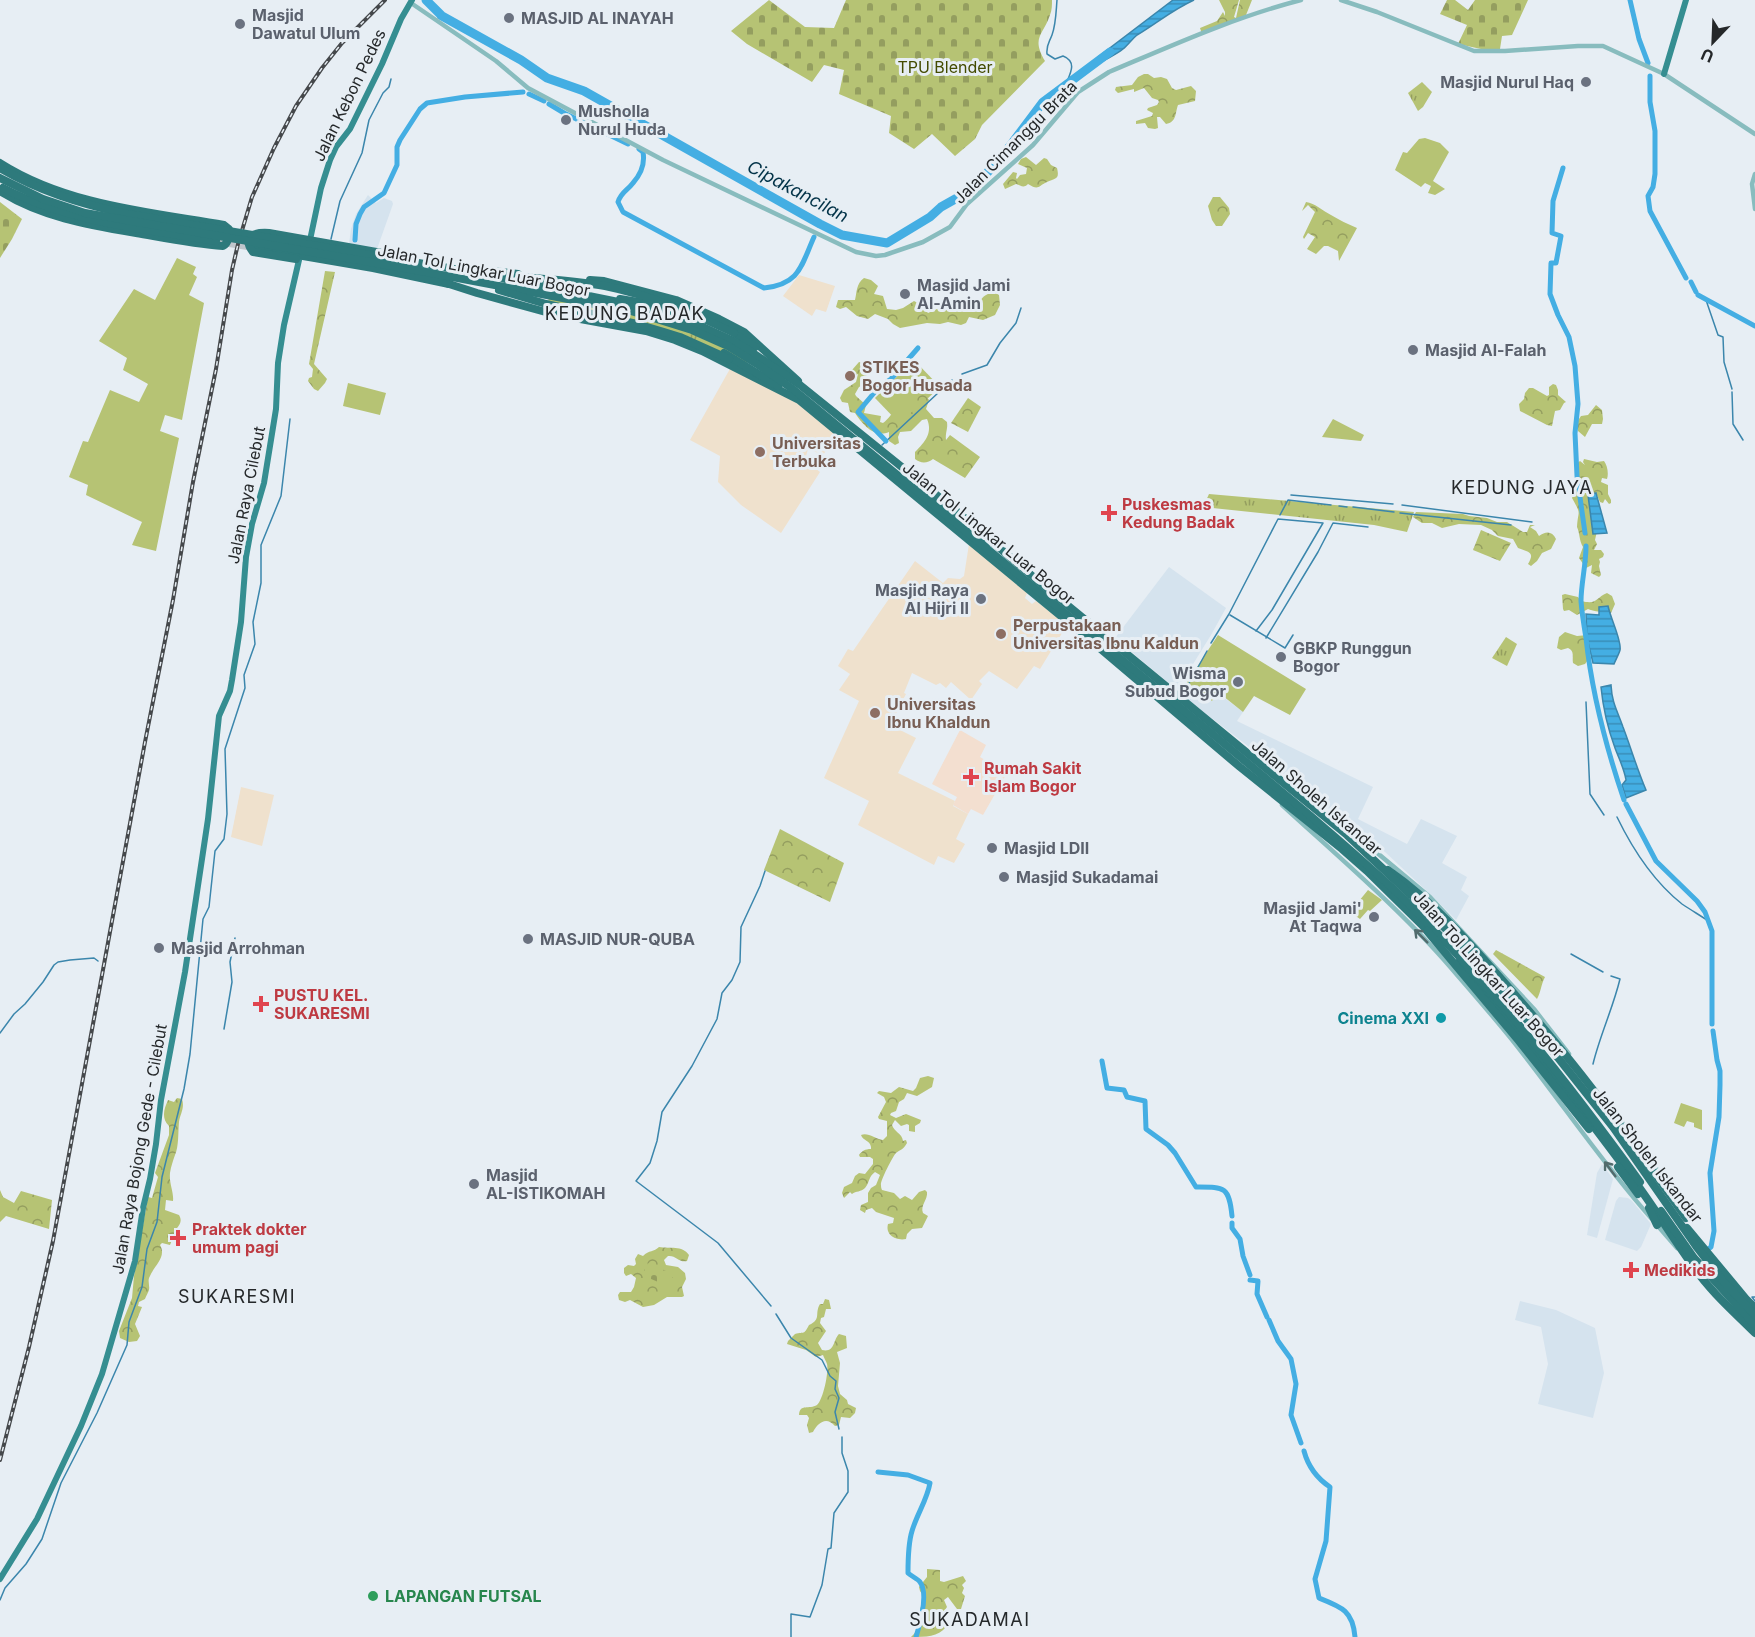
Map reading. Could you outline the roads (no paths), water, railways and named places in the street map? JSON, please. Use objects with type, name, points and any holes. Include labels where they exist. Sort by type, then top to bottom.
[{"type":"highway","points":[[0,163],[15,173],[86,200],[224,225],[229,229],[229,235],[223,246],[88,224],[39,210],[0,191]]},
{"type":"highway","points":[[0,169],[38,190],[78,204],[220,228]]},
{"type":"highway","name":"Jalan Tol Lingkar Luar Bogor","points":[[0,169],[46,192],[78,203],[122,213],[466,271],[638,306],[665,313],[712,331],[747,349],[800,385],[954,509],[1347,835],[1467,965],[1531,1040],[1583,1104],[1694,1258],[1755,1325]]},
{"type":"highway","name":"Jalan Tol Lingkar Luar Bogor","points":[[0,178],[43,200],[85,213],[665,320],[710,338],[757,364],[794,390],[1372,863],[1469,952],[1540,1035],[1613,1127],[1689,1236],[1723,1281],[1755,1315]]},
{"type":"highway","points":[[0,186],[37,204],[73,216],[216,241]]},
{"type":"highway","points":[[304,259],[253,252],[249,247],[251,235],[256,232],[269,233],[311,242]]},
{"type":"highway","points":[[258,235],[311,242]]},
{"type":"highway","name":"Jalan Sholeh Iskandar","points":[[311,242],[486,270],[604,281],[676,300],[744,332],[853,429],[989,543],[1306,802],[1460,945],[1533,1029],[1666,1205],[1755,1308]]},
{"type":"highway","points":[[256,248],[304,259]]},
{"type":"highway","name":"Jalan Sholeh Iskandar","points":[[304,259],[449,280],[508,295],[639,322],[682,335],[734,358],[799,400],[1240,767],[1351,856],[1423,926],[1517,1030],[1607,1144],[1660,1226],[1716,1294],[1755,1333]]},
{"type":"highway","name":"Jalan Sholeh Iskandar","points":[[486,270],[512,279],[650,304],[738,340],[792,375]]},
{"type":"highway","points":[[466,271],[605,286],[640,295],[672,305],[734,333],[776,364]]},
{"type":"highway","points":[[508,295],[512,279]]},
{"type":"highway","points":[[449,280],[655,329],[680,337],[759,373]]},
{"type":"highway","name":"Jalan Sholeh Iskandar","points":[[449,280],[471,292],[553,314],[646,331],[675,340],[702,351],[799,400]]},
{"type":"highway","points":[[981,551],[989,543]]},
{"type":"highway","points":[[1372,863],[1408,884],[1488,963],[1606,1106],[1686,1218]]},
{"type":"highway","points":[[1372,863],[1590,1129],[1660,1226]]},
{"type":"highway","points":[[1607,1144],[1616,1137]]},
{"type":"main road","points":[[1664,74],[1686,0]]},
{"type":"main road","name":"Jalan Kebon Pedes","points":[[311,242],[321,188],[330,160],[336,147],[350,129],[411,1]]},
{"type":"main road","name":"Jalan Raya Cilebut","points":[[214,770],[219,716],[230,691],[241,622],[246,557],[264,483],[276,409],[278,363],[284,325],[304,259]]},
{"type":"main road","name":"Jalan Raya Bojong Gede - Cilebut","points":[[0,1579],[37,1519],[81,1426],[102,1374],[135,1261],[156,1144],[161,1100],[185,972],[214,770]]},
{"type":"street","name":"Jalan Cimanggu Brata","points":[[411,1],[496,61],[528,88],[548,99],[663,160],[747,201],[856,252],[876,256],[923,242],[950,227],[967,204],[1033,145],[1078,92],[1092,82],[1109,72],[1218,26],[1301,0]]},
{"type":"street","points":[[1341,0],[1474,51],[1603,46],[1664,74],[1755,134]]},
{"type":"street","points":[[1755,174],[1752,184],[1755,209]]},
{"type":"street","points":[[1240,767],[1362,878],[1427,942],[1516,1045],[1622,1185],[1660,1226]]},
{"type":"street","points":[[1306,802],[1351,831],[1430,897],[1478,946],[1534,1009],[1648,1156],[1672,1191],[1700,1244]]},
{"type":"water","points":[[1173,0],[1194,0],[1137,35],[1116,54],[1103,61],[1098,57]]},
{"type":"water","points":[[1596,493],[1607,533],[1593,534],[1588,495]]},
{"type":"water","points":[[1608,606],[1620,650],[1614,664],[1593,663],[1587,638],[1586,614],[1599,615],[1599,607]]},
{"type":"water","points":[[1611,685],[1615,706],[1646,790],[1626,798],[1622,785],[1626,780],[1625,776],[1604,711],[1601,687]]},
{"type":"waterway","name":"Cipakancilan","points":[[426,0],[442,16],[521,60],[547,78],[584,91],[820,224],[842,235],[887,243],[973,189],[1007,150],[1043,102],[1110,52]]},
{"type":"waterway","points":[[1057,0],[1054,27],[1047,46],[1047,54],[1055,59],[1063,56],[1072,65],[1065,86]]},
{"type":"waterway","points":[[1630,0],[1639,39],[1648,63]]},
{"type":"waterway","name":"Cipakancilan","points":[[438,18],[442,16]]},
{"type":"waterway","points":[[1650,76],[1650,102],[1655,131],[1655,174],[1653,187],[1648,196],[1650,211],[1686,278]]},
{"type":"waterway","points":[[331,239],[340,201],[362,153],[369,120],[383,93],[389,87],[391,79]]},
{"type":"waterway","points":[[355,240],[356,224],[360,214],[364,207],[384,193],[397,165],[397,147],[420,109],[427,103],[523,92]]},
{"type":"waterway","points":[[529,94],[544,101]]},
{"type":"waterway","points":[[549,104],[628,144]]},
{"type":"waterway","points":[[639,149],[643,152],[643,164],[636,180],[619,199],[618,202],[623,212],[764,288],[785,282],[798,272],[814,237]]},
{"type":"waterway","points":[[1563,168],[1553,201],[1552,233],[1561,236],[1556,263],[1551,263],[1550,294],[1569,337],[1575,366],[1578,404],[1575,433],[1577,476],[1585,533]]},
{"type":"waterway","points":[[1691,282],[1696,292]]},
{"type":"waterway","points":[[1698,295],[1755,326]]},
{"type":"waterway","points":[[1706,300],[1718,335],[1723,337],[1724,362],[1732,389]]},
{"type":"waterway","points":[[962,374],[987,365],[1000,343],[1016,323],[1021,308]]},
{"type":"waterway","points":[[886,441],[858,412],[918,348]]},
{"type":"waterway","points":[[882,445],[952,380]]},
{"type":"waterway","points":[[1732,392],[1733,424],[1743,440]]},
{"type":"waterway","points":[[0,1600],[5,1588],[26,1564],[42,1539],[61,1483],[97,1413],[127,1345],[129,1322],[142,1287],[147,1249],[157,1222],[162,1177],[184,1089],[190,1054],[203,919],[209,907],[215,851],[224,839],[227,814],[225,749],[245,688],[244,675],[255,644],[253,622],[261,583],[261,545],[281,496],[290,419]]},
{"type":"waterway","points":[[1291,495],[1393,504]]},
{"type":"waterway","points":[[1280,515],[1288,500],[1331,505]]},
{"type":"waterway","points":[[1402,505],[1532,522]]},
{"type":"waterway","points":[[1339,506],[1347,507]]},
{"type":"waterway","points":[[1353,507],[1394,512]]},
{"type":"waterway","points":[[1400,513],[1511,525]]},
{"type":"waterway","points":[[1211,643],[1229,614],[1278,519],[1323,523],[1272,610],[1256,631]]},
{"type":"waterway","points":[[1266,638],[1333,523],[1368,527]]},
{"type":"waterway","points":[[1586,546],[1581,601],[1589,659],[1600,720],[1624,800]]},
{"type":"waterway","points":[[1230,615],[1285,648],[1293,635]]},
{"type":"waterway","points":[[1183,694],[1207,651]]},
{"type":"waterway","points":[[1586,702],[1590,794],[1604,815]]},
{"type":"waterway","points":[[1626,804],[1656,861],[1697,901],[1705,912],[1712,931],[1712,1024]]},
{"type":"waterway","points":[[1617,817],[1637,853],[1653,875],[1682,904],[1710,922]]},
{"type":"waterway","points":[[765,871],[741,927],[740,962],[732,980],[722,993],[717,1019],[692,1066],[662,1112],[650,1163],[636,1181],[718,1243],[771,1306]]},
{"type":"waterway","points":[[224,1029],[232,982],[230,962],[235,938]]},
{"type":"waterway","points":[[1571,954],[1603,972]]},
{"type":"waterway","points":[[0,1033],[58,962],[94,958],[98,961]]},
{"type":"waterway","points":[[1593,1064],[1620,979],[1611,976]]},
{"type":"waterway","points":[[1707,1250],[1711,1247],[1714,1231],[1710,1173],[1719,1117],[1720,1085],[1713,1031]]},
{"type":"waterway","points":[[1102,1061],[1107,1088],[1124,1090],[1127,1097],[1145,1101],[1146,1129],[1175,1153],[1196,1187],[1219,1188],[1227,1194],[1232,1216]]},
{"type":"waterway","points":[[1232,1223],[1232,1228],[1240,1239],[1250,1275]]},
{"type":"waterway","points":[[1250,1280],[1258,1281],[1257,1294],[1267,1317]]},
{"type":"waterway","points":[[1755,1297],[1752,1297],[1755,1301]]},
{"type":"waterway","points":[[776,1314],[791,1338],[822,1360],[830,1376],[836,1381],[835,1389],[839,1398],[835,1412],[839,1429]]},
{"type":"waterway","points":[[1269,1320],[1278,1341],[1291,1359],[1296,1384],[1291,1415],[1301,1443]]},
{"type":"waterway","points":[[791,1637],[791,1614],[810,1617],[822,1585],[828,1549],[831,1548],[834,1513],[848,1492],[848,1471],[842,1453],[842,1437]]},
{"type":"waterway","points":[[1304,1451],[1314,1472],[1330,1487],[1326,1541],[1315,1579],[1319,1598],[1345,1611],[1352,1621],[1355,1637]]},
{"type":"waterway","points":[[878,1472],[908,1475],[930,1483],[916,1519],[909,1546],[908,1573],[920,1582],[924,1594],[916,1637]]},
{"type":"tunnel","points":[[216,241],[254,247]]},
{"type":"railway","points":[[0,1460],[53,1241],[238,244],[252,197],[296,106],[342,43],[385,0]]},
{"type":"place","name":"MASJID AL INAYAH","points":[[509,18]]},
{"type":"place","name":"Masjid Dawatul Ulum","points":[[240,24]]},
{"type":"place","name":"Masjid Nurul Haq","points":[[1586,82]]},
{"type":"place","name":"Musholla Nurul Huda","points":[[566,120]]},
{"type":"place","name":"Masjid Jami Al-Amin","points":[[905,294]]},
{"type":"place","name":"Masjid Al-Falah","points":[[1413,350]]},
{"type":"place","name":"STIKES Bogor Husada","points":[[850,376]]},
{"type":"place","name":"Universitas Terbuka","points":[[760,452]]},
{"type":"place","name":"Puskesmas Kedung Badak","points":[[1109,513]]},
{"type":"place","name":"Masjid Raya Al Hijri II","points":[[981,599]]},
{"type":"place","name":"Perpustakaan Universitas Ibnu Kaldun","points":[[1001,634]]},
{"type":"place","name":"GBKP Runggun Bogor","points":[[1281,657]]},
{"type":"place","name":"Wisma Subud Bogor","points":[[1238,682]]},
{"type":"place","name":"Universitas Ibnu Khaldun","points":[[875,713]]},
{"type":"place","name":"Rumah Sakit Islam Bogor","points":[[971,777]]},
{"type":"place","name":"Masjid LDII","points":[[992,848]]},
{"type":"place","name":"Masjid Sukadamai","points":[[1004,877]]},
{"type":"place","name":"Masjid Jami' At Taqwa","points":[[1374,917]]},
{"type":"place","name":"MASJID NUR-QUBA","points":[[528,939]]},
{"type":"place","name":"Masjid Arrohman","points":[[159,948]]},
{"type":"place","name":"PUSTU KEL. SUKARESMI","points":[[261,1004]]},
{"type":"place","name":"Cinema XXI","points":[[1441,1018]]},
{"type":"place","name":"Masjid AL-ISTIKOMAH","points":[[474,1184]]},
{"type":"place","name":"Praktek dokter umum pagi","points":[[178,1238]]},
{"type":"place","name":"Medikids","points":[[1631,1270]]},
{"type":"place","name":"LAPANGAN FUTSAL","points":[[373,1596]]},
{"type":"district","name":"KEDUNG BADAK","points":[[625,313]]},
{"type":"district","name":"KEDUNG JAYA","points":[[1522,487]]},
{"type":"district","name":"SUKARESMI","points":[[237,1296]]},
{"type":"district","name":"SUKADAMAI","points":[[970,1619]]},
{"type":"park label","name":"TPU Blender","points":[[945,67]]}]
